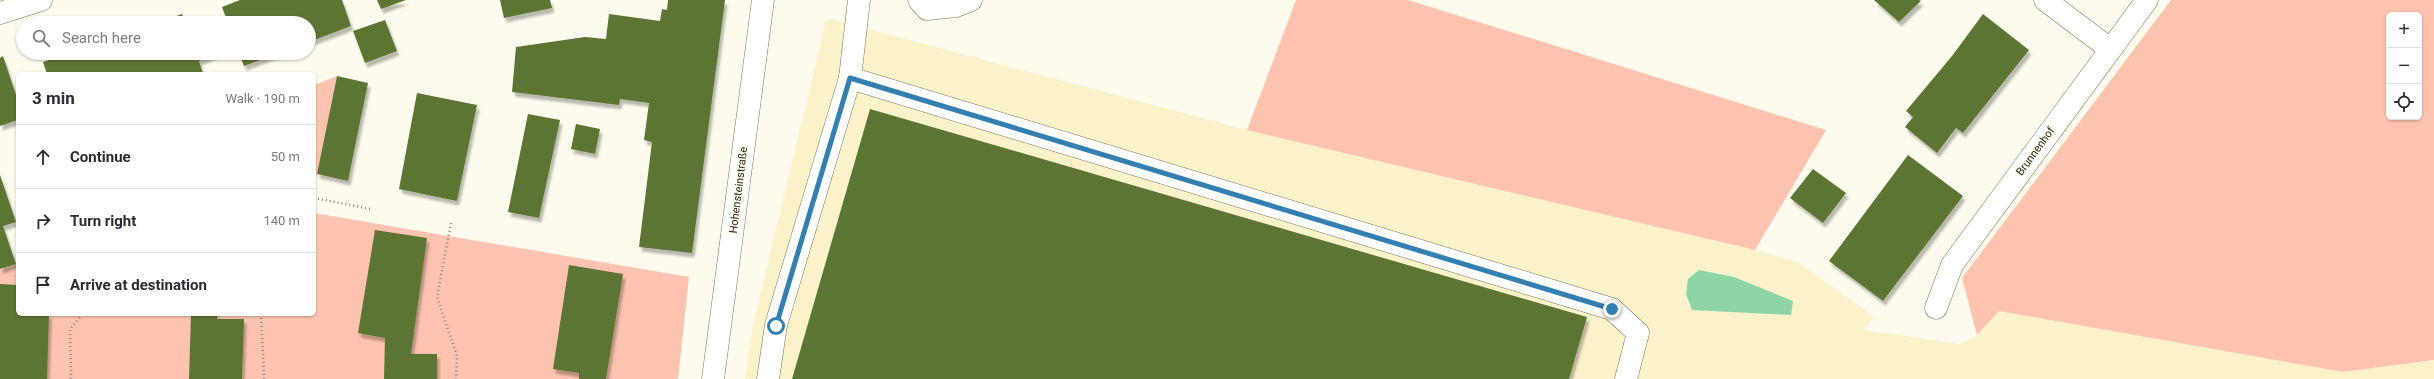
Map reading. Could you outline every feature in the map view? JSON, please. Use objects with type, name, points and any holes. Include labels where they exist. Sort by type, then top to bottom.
[{"type":"street","points":[[0,13],[41,0]]},
{"type":"street","name":"Hohensteinstraße","points":[[713,379],[762,0]]},
{"type":"street","points":[[768,379],[776,326],[850,78],[859,0]]},
{"type":"street","points":[[919,0],[927,9],[956,6],[971,0]]},
{"type":"street","points":[[2045,0],[2110,49]]},
{"type":"street","name":"Brunnenhof","points":[[1936,308],[1952,265],[2147,0]]},
{"type":"street","points":[[850,78],[1612,309],[1638,333],[1626,379]]},
{"type":"path","points":[[316,198],[370,209]]},
{"type":"path","points":[[451,223],[437,297],[457,356],[456,379]]},
{"type":"path","points":[[71,379],[70,329],[81,316]]},
{"type":"path","points":[[262,316],[264,379]]},
{"type":"shaded area","points":[[1296,0],[1408,0],[1826,130],[1755,250],[1247,130]]},
{"type":"shaded area","points":[[2171,0],[2434,0],[2434,360],[2343,372],[1999,311],[1977,335],[1962,278]]},
{"type":"shaded area","points":[[831,19],[1247,130],[1755,250],[1798,262],[1874,317],[1864,330],[1960,344],[1977,335],[1999,311],[2343,372],[2434,360],[2434,379],[745,379],[753,325],[826,21]]},
{"type":"shaded area","points":[[337,76],[316,178],[316,84]]},
{"type":"shaded area","points":[[316,213],[689,277],[678,379],[0,379],[0,270],[16,264],[16,316],[316,316]]},
{"type":"shaded area","points":[[1699,270],[1734,277],[1793,301],[1791,315],[1692,310],[1686,294],[1688,279]]},
{"type":"building","points":[[240,0],[342,0],[351,26],[316,39],[316,16],[225,16],[222,7]]},
{"type":"building","points":[[377,0],[406,0],[381,9]]},
{"type":"building","points":[[500,0],[550,0],[552,8],[504,18]]},
{"type":"building","points":[[668,0],[725,0],[692,253],[639,247],[652,142],[644,140],[649,103],[620,99],[619,105],[512,92],[516,47],[585,37],[606,39],[609,14],[660,21],[662,9],[667,10]]},
{"type":"building","points":[[1874,0],[1919,0],[1921,1],[1899,22]]},
{"type":"building","points":[[1983,14],[2029,50],[1963,133],[1956,128],[1937,153],[1905,127],[1913,117],[1906,111],[1952,56]]},
{"type":"building","points":[[385,20],[397,51],[365,63],[353,31]]},
{"type":"building","points":[[3,56],[16,95],[16,121],[0,126],[0,58]]},
{"type":"building","points":[[49,60],[202,60],[199,61],[202,72],[46,72],[43,62]]},
{"type":"building","points":[[242,60],[260,60],[244,66]]},
{"type":"building","points":[[337,76],[368,83],[348,181],[317,174]]},
{"type":"building","points":[[417,93],[477,105],[457,201],[399,189]]},
{"type":"building","points":[[870,109],[1587,317],[1569,379],[792,379]]},
{"type":"building","points":[[528,114],[560,120],[539,218],[508,212]]},
{"type":"building","points":[[576,124],[600,129],[595,154],[571,149]]},
{"type":"building","points":[[1908,155],[1963,196],[1883,301],[1829,261]]},
{"type":"building","points":[[1813,169],[1846,193],[1823,223],[1790,198]]},
{"type":"building","points":[[0,175],[16,222],[3,226],[16,264],[0,269]]},
{"type":"building","points":[[375,230],[427,238],[411,354],[437,354],[437,379],[384,379],[385,338],[358,333]]},
{"type":"building","points":[[569,265],[623,274],[606,379],[579,379],[579,373],[553,369]]},
{"type":"building","points":[[0,284],[16,285],[16,316],[49,316],[47,379],[0,379]]},
{"type":"building","points":[[191,316],[218,316],[217,319],[244,319],[242,379],[189,379]]},
{"type":"route","points":[[776,326],[850,78],[1612,309]]}]
